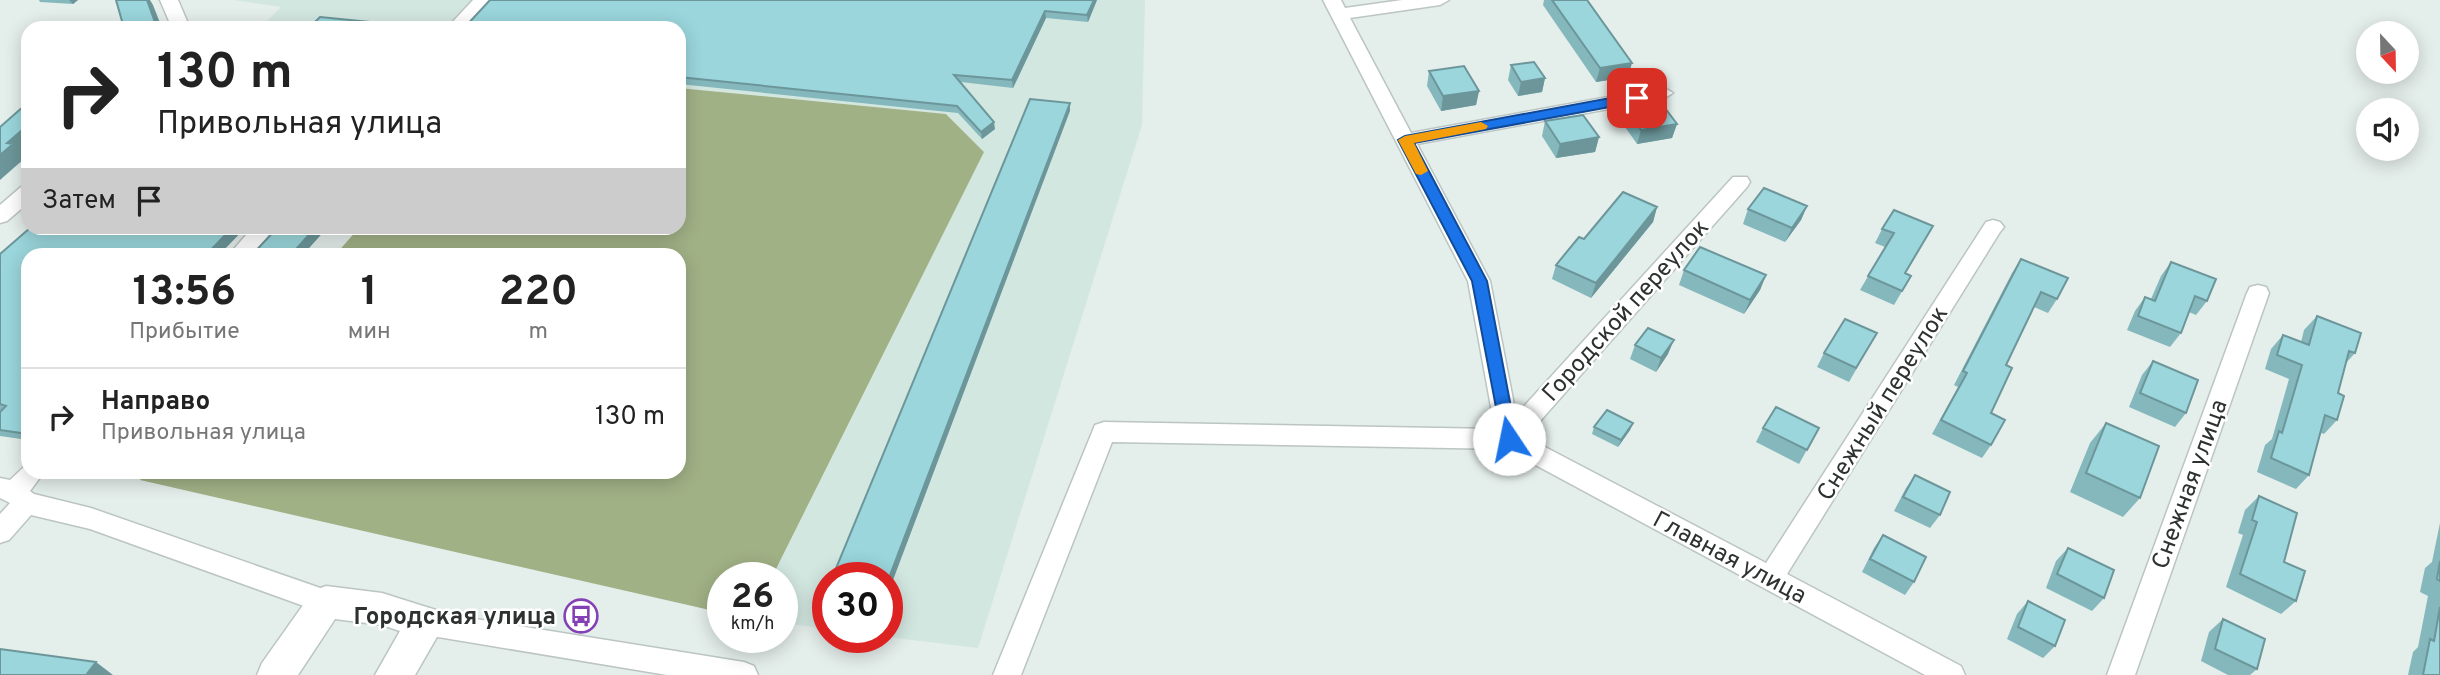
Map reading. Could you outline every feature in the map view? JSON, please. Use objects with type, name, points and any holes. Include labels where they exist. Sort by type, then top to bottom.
[{"type":"main road","points":[[276,675],[326,602],[382,609],[426,623],[394,675]]},
{"type":"street","points":[[169,0],[178,21]]},
{"type":"street","points":[[463,21],[483,0]]},
{"type":"street","points":[[1007,675],[1104,432],[1509,439],[1479,281],[1336,7],[1440,0]]},
{"type":"street","points":[[1405,140],[1663,93]]},
{"type":"street","name":"Городской переулок","points":[[1509,439],[1740,182]]},
{"type":"street","points":[[0,216],[21,198]]},
{"type":"street","name":"Снежный переулок","points":[[1770,579],[1993,227]]},
{"type":"street","points":[[245,248],[258,235]]},
{"type":"street","name":"Снежная улица","points":[[2120,675],[2258,293]]},
{"type":"street","name":"Главная улица","points":[[1509,439],[1951,675]]},
{"type":"street","points":[[0,532],[18,489],[91,519],[326,602]]},
{"type":"street","points":[[426,623],[744,675]]},
{"type":"shaded area","points":[[234,0],[1145,0],[1142,125],[978,648],[903,639],[903,562],[812,562],[812,627],[798,625],[798,562],[779,562],[984,152],[947,114],[686,89],[686,21],[267,21],[281,7]]},
{"type":"green space","points":[[686,89],[946,114],[984,152],[779,562],[707,562],[707,609],[140,480],[686,479],[686,248],[341,248],[353,235],[686,235]]},
{"type":"building","points":[[116,0],[147,0],[154,21],[122,21]]},
{"type":"building","points":[[490,0],[1094,0],[1087,15],[1045,11],[1012,80],[954,75],[994,122],[981,132],[957,106],[686,78],[686,21],[470,21]]},
{"type":"building","points":[[1552,0],[1587,0],[1632,63],[1600,68]]},
{"type":"building","points":[[320,17],[360,21],[316,21]]},
{"type":"building","points":[[1534,62],[1545,78],[1521,82],[1511,65]]},
{"type":"building","points":[[1464,66],[1479,91],[1443,96],[1429,71]]},
{"type":"building","points":[[1030,99],[1070,103],[895,562],[839,562]]},
{"type":"building","points":[[1662,104],[1677,124],[1641,130],[1627,110]]},
{"type":"building","points":[[21,109],[21,131],[7,143],[13,144],[0,155],[0,127]]},
{"type":"building","points":[[1583,115],[1599,137],[1560,144],[1545,121]]},
{"type":"building","points":[[1764,188],[1807,206],[1792,228],[1748,209]]},
{"type":"building","points":[[1623,192],[1657,207],[1596,283],[1556,265],[1579,237],[1584,239]]},
{"type":"building","points":[[1894,210],[1933,226],[1905,273],[1911,276],[1902,291],[1868,276],[1894,233],[1882,229]]},
{"type":"building","points":[[22,235],[225,235],[213,248],[21,248],[21,433],[0,430],[0,412],[6,406],[0,404],[0,254]]},
{"type":"building","points":[[270,235],[309,235],[297,248],[258,248]]},
{"type":"building","points":[[1700,247],[1766,275],[1750,300],[1684,270]]},
{"type":"building","points":[[2021,259],[2068,278],[2057,299],[2041,292],[2006,365],[2012,368],[1991,413],[2005,420],[1991,445],[1941,420],[1967,373],[1963,371]]},
{"type":"building","points":[[2171,262],[2216,279],[2207,301],[2195,296],[2181,333],[2138,316],[2145,297],[2155,301]]},
{"type":"building","points":[[2317,316],[2361,333],[2355,353],[2349,351],[2338,393],[2344,396],[2337,420],[2325,415],[2309,475],[2271,458],[2279,431],[2282,433],[2302,365],[2277,355],[2283,335],[2309,345]]},
{"type":"building","points":[[1845,319],[1877,333],[1856,368],[1824,353]]},
{"type":"building","points":[[1648,328],[1674,340],[1661,358],[1635,345]]},
{"type":"building","points":[[2153,361],[2198,380],[2186,413],[2140,393]]},
{"type":"building","points":[[1776,407],[1819,428],[1807,450],[1763,428]]},
{"type":"building","points":[[1607,410],[1633,423],[1621,440],[1594,427]]},
{"type":"building","points":[[2106,423],[2159,446],[2140,498],[2086,473]]},
{"type":"building","points":[[1915,475],[1950,492],[1940,515],[1903,497]]},
{"type":"building","points":[[2259,496],[2297,513],[2284,562],[2305,571],[2296,601],[2240,574],[2257,522],[2252,520]]},
{"type":"building","points":[[1883,535],[1926,557],[1914,582],[1870,559]]},
{"type":"building","points":[[2068,548],[2114,570],[2104,598],[2057,574]]},
{"type":"building","points":[[2028,601],[2065,620],[2055,646],[2018,627]]},
{"type":"building","points":[[2440,607],[2440,675],[2423,675],[2430,639],[2434,641]]},
{"type":"building","points":[[2223,619],[2265,639],[2257,669],[2215,649]]},
{"type":"building","points":[[0,649],[96,662],[86,675],[0,675]]},
{"type":"slow traffic","points":[[1421,171],[1405,140],[1481,126]]},
{"type":"place","name":"Городская улица","points":[[581,616]]},
{"type":"route","points":[[1509,439],[1479,281],[1405,140],[1637,98]]}]
